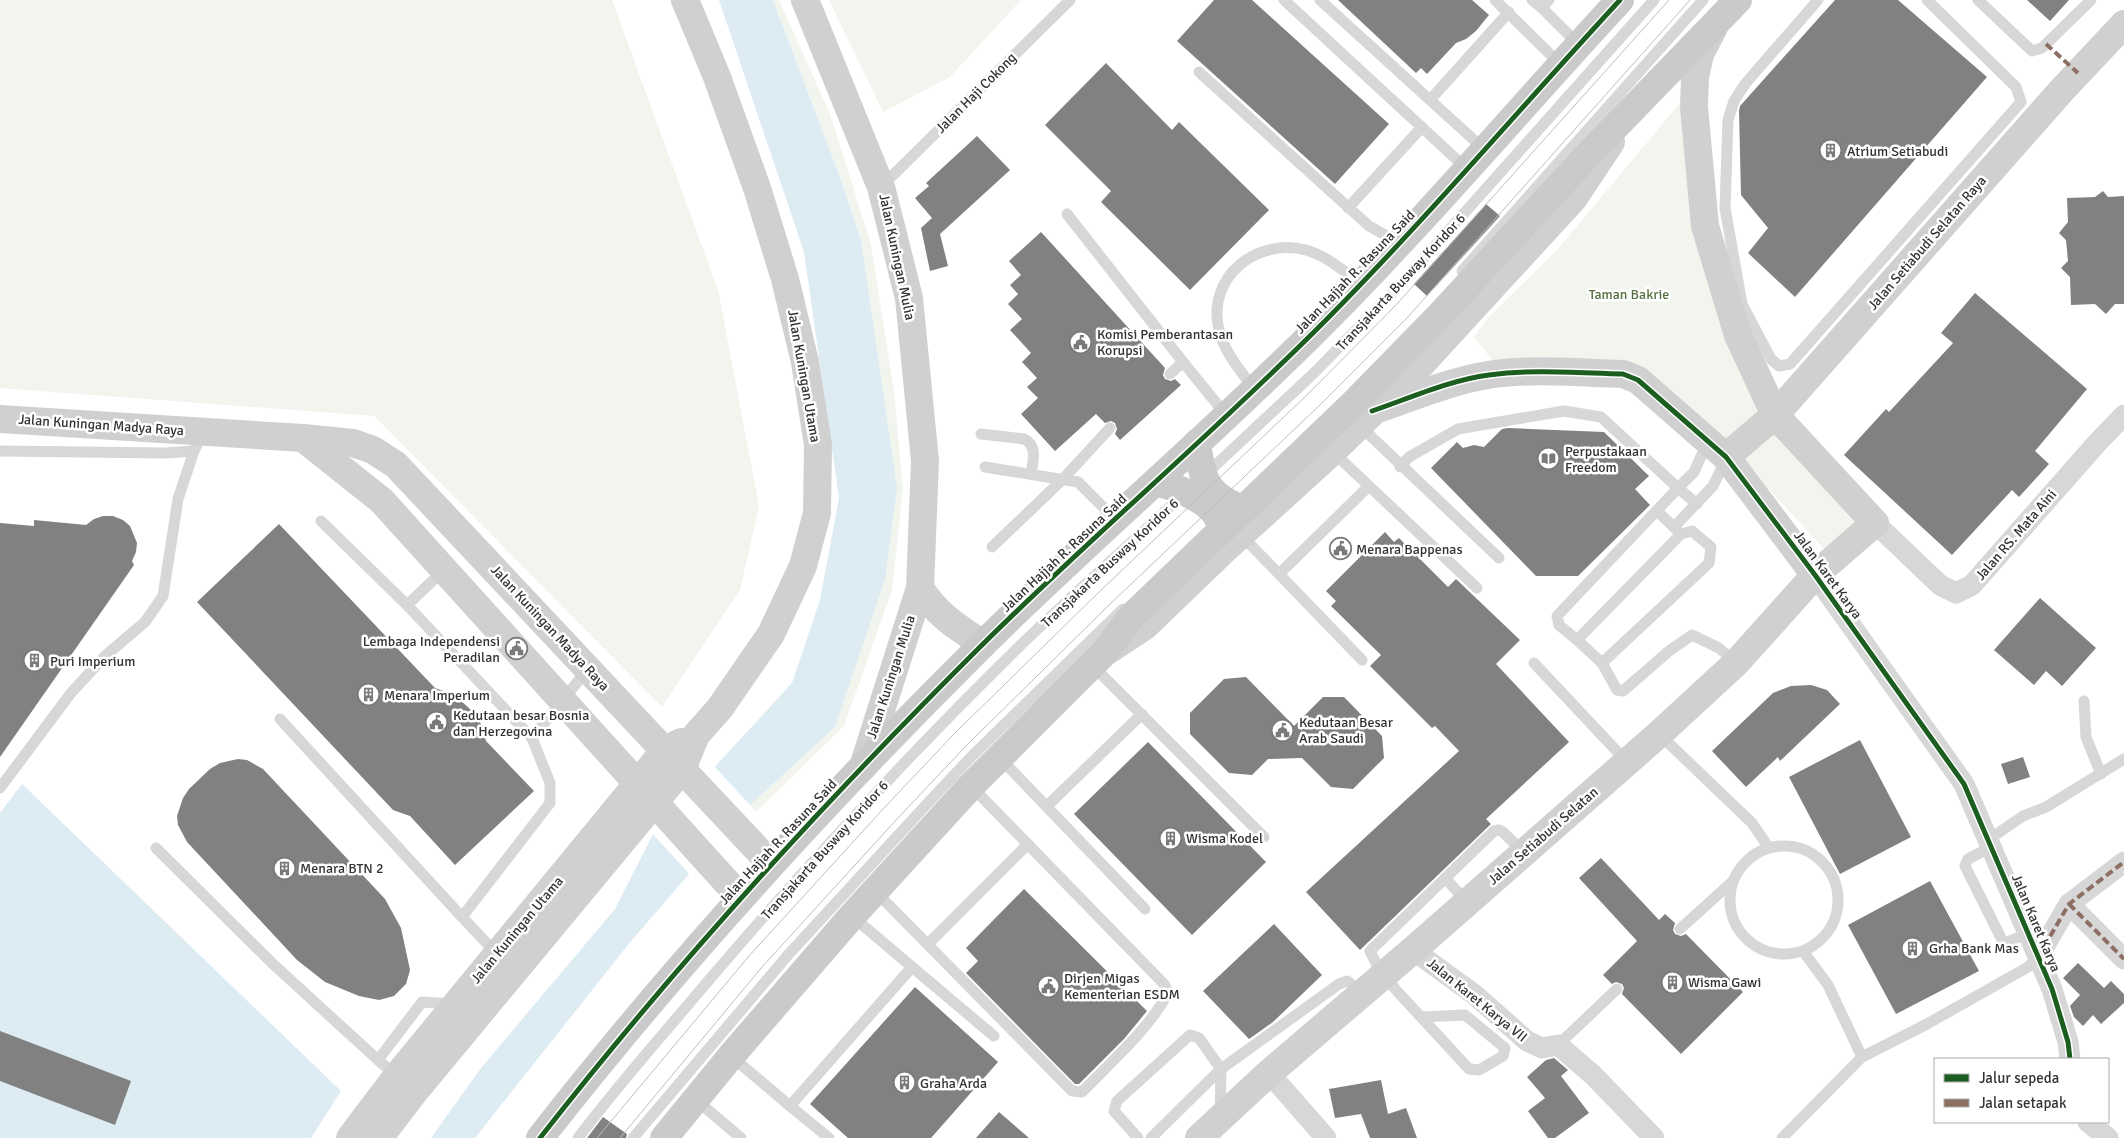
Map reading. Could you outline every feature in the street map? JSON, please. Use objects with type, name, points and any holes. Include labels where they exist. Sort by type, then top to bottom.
[{"type":"main road","name":"Jalan Hajjah R. Rasuna Said","points":[[540,1138],[591,1072],[741,898],[863,767],[983,644],[1325,322],[1362,284],[1620,0]]},
{"type":"main road","points":[[664,1138],[731,1056],[852,916],[971,786],[1098,659],[1131,617],[1228,516],[1355,402],[1440,315],[1587,156],[1738,0]]},
{"type":"main road","points":[[1195,485],[1197,443]]},
{"type":"main road","points":[[1156,482],[1170,485],[1195,485],[1210,489],[1218,497],[1228,516]]},
{"type":"street","name":"Jalan Kuningan Utama","points":[[350,1138],[397,1075],[466,1011],[505,964],[652,800],[679,766],[696,735],[720,708],[771,634],[803,566],[817,514],[818,445],[804,362],[785,279],[757,188],[717,77],[685,0]]},
{"type":"street","name":"Jalan Kuningan Mulia","points":[[805,0],[882,187],[909,298],[919,381],[925,461],[920,588],[863,767]]},
{"type":"street","points":[[1716,24],[1700,54],[1695,77],[1694,107],[1704,226],[1738,335],[1775,415],[1875,523]]},
{"type":"street","name":"Jalan Setiabudi Selatan Raya","points":[[1717,449],[1775,415],[2124,24]]},
{"type":"street","points":[[1228,516],[1333,451],[1415,371],[1573,198],[1631,111]]},
{"type":"street","name":"Jalan Karet Karya","points":[[1365,418],[1457,382],[1487,375],[1518,372],[1623,374],[1638,380],[1717,449],[1814,575],[1964,784],[2029,933],[2060,1014],[2070,1058]]},
{"type":"street","name":"Jalan RS. Mata Aini","points":[[1875,523],[1940,585],[1956,593],[1972,585],[2124,415]]},
{"type":"street","name":"Jalan Kuningan Madya Raya","points":[[0,419],[198,441],[303,438],[353,443],[372,450],[396,465],[771,864]]},
{"type":"street","points":[[303,438],[382,501],[741,898]]},
{"type":"street","name":"Jalan Setiabudi Selatan","points":[[1199,1138],[1269,1073],[1413,950],[1659,734],[1736,663],[1814,575],[1875,523]]},
{"type":"street","name":"Jalan Kuningan Mulia","points":[[920,588],[931,605],[950,623],[983,644]]},
{"type":"street","points":[[2038,957],[2069,904],[2124,862]]},
{"type":"street","points":[[2069,904],[2124,959]]},
{"type":"street","name":"Jalan Karet Karya VII","points":[[1413,950],[1475,995],[1527,1041],[1542,1048],[1558,1045]]},
{"type":"street","points":[[1558,1045],[1593,1074],[1654,1138]]},
{"type":"street","points":[[1269,1073],[1326,1138]]},
{"type":"street","name":"Jalan Kuningan Utama","points":[[380,1138],[397,1075]]},
{"type":"street","points":[[2089,1123],[2108,1138]]},
{"type":"lane","name":"Jalan Haji Cokong","points":[[882,187],[1070,0]]},
{"type":"lane","points":[[1284,0],[1422,127],[1476,159]]},
{"type":"lane","points":[[1320,0],[1430,100],[1476,159]]},
{"type":"lane","points":[[1495,0],[1560,64]]},
{"type":"lane","points":[[1532,0],[1546,4],[1579,45]]},
{"type":"lane","name":"Transjakarta Busway Koridor 6","points":[[578,1138],[743,940],[854,816],[951,715],[1028,639],[1314,373],[1401,284],[1654,0]]},
{"type":"lane","points":[[1456,278],[1703,0]]},
{"type":"lane","points":[[1818,0],[1745,84],[1734,101],[1728,120],[1725,208],[1742,304],[1771,359],[1779,366],[1790,364],[2022,102],[2016,87],[1927,0]]},
{"type":"lane","points":[[1978,0],[2032,51],[2042,48],[2091,0]]},
{"type":"lane","points":[[1430,100],[1508,12]]},
{"type":"lane","points":[[1198,72],[1369,226],[1399,243]]},
{"type":"lane","points":[[1348,208],[1422,127]]},
{"type":"lane","points":[[1067,214],[1226,415]]},
{"type":"lane","points":[[1254,388],[1228,352],[1218,329],[1218,306],[1224,283],[1239,264],[1260,251],[1283,247],[1307,250],[1335,264],[1362,284]]},
{"type":"lane","points":[[1337,403],[1410,328]]},
{"type":"lane","points":[[1170,374],[1183,362]]},
{"type":"lane","points":[[1400,467],[1409,457],[1458,429],[1564,411],[1601,417],[1697,504]]},
{"type":"lane","points":[[1365,418],[1400,467],[1499,558]]},
{"type":"lane","points":[[992,547],[1062,480],[1110,428]]},
{"type":"lane","points":[[981,434],[1024,439],[1030,442],[1034,451],[1031,474]]},
{"type":"lane","name":"Jalan Kuningan Madya Raya","points":[[0,451],[165,453],[198,441]]},
{"type":"lane","name":"Jalan Kuningan Madya Raya","points":[[0,788],[71,693],[105,656],[145,622],[163,596],[178,499],[198,441]]},
{"type":"lane","points":[[1717,449],[1557,616],[1559,625],[1602,663],[1617,690],[1623,691],[1692,635],[1719,648],[1736,663]]},
{"type":"lane","points":[[1577,640],[1678,530],[1713,486],[1717,449]]},
{"type":"lane","points":[[1333,451],[1477,588]]},
{"type":"lane","points":[[984,467],[1078,482],[1116,520]]},
{"type":"lane","points":[[1279,574],[1369,486]]},
{"type":"lane","points":[[1602,663],[1709,563],[1711,547],[1707,542],[1692,531],[1678,530],[1657,511]]},
{"type":"lane","points":[[1228,516],[1279,574],[1362,660]]},
{"type":"lane","points":[[322,521],[407,605],[532,738],[550,783],[550,802],[462,917]]},
{"type":"lane","points":[[407,605],[444,570]]},
{"type":"lane","points":[[632,1138],[788,955],[926,804],[972,756],[1133,598]]},
{"type":"lane","points":[[1098,659],[1142,714],[1264,837]]},
{"type":"lane","points":[[1534,664],[1627,762]]},
{"type":"lane","points":[[532,738],[588,669]]},
{"type":"lane","points":[[2084,701],[2086,736],[2101,774]]},
{"type":"lane","points":[[1047,806],[1142,714]]},
{"type":"lane","points":[[280,719],[505,964]]},
{"type":"lane","points":[[1659,734],[1752,823],[1769,848]]},
{"type":"lane","points":[[999,757],[1145,909]]},
{"type":"lane","points":[[2029,933],[2007,942],[2002,940],[1965,866],[1968,859],[2023,816],[2046,807],[2124,759]]},
{"type":"lane","points":[[875,891],[1045,1066],[1072,1091],[1082,1092],[1135,1036],[1164,1000],[1168,992],[1164,984],[971,786]]},
{"type":"lane","points":[[1422,1017],[1465,1014],[1505,1048],[1502,1056],[1479,1070],[1469,1069],[1384,975],[1370,955],[1371,949],[1494,831],[1504,832],[1524,853]]},
{"type":"lane","points":[[928,944],[1028,844]]},
{"type":"lane","points":[[1785,846],[1802,849],[1816,857],[1828,869],[1836,883],[1838,900],[1836,916],[1828,931],[1817,943],[1803,951],[1788,954],[1772,953],[1758,947],[1746,938],[1736,926],[1731,911],[1730,896],[1733,881],[1739,869],[1748,859],[1769,848],[1785,846]]},
{"type":"lane","points":[[156,848],[274,964],[397,1075],[422,1002],[466,1011]]},
{"type":"lane","points":[[1445,878],[1467,902]]},
{"type":"lane","points":[[1680,929],[1733,881]]},
{"type":"lane","points":[[852,916],[994,1036]]},
{"type":"lane","points":[[1803,951],[1828,985],[1862,1056]]},
{"type":"lane","name":"Jalan Karet Karya","points":[[1782,1138],[1862,1056],[1927,1024],[2028,967],[2038,957]]},
{"type":"lane","points":[[790,1106],[912,967]]},
{"type":"lane","points":[[1151,1138],[1221,1069],[1339,984],[1347,981],[1363,993]]},
{"type":"lane","points":[[1558,1045],[1617,989]]},
{"type":"lane","points":[[1138,1138],[1114,1111],[1114,1107],[1117,1102],[1190,1035],[1198,1038],[1221,1069],[1220,1119]]},
{"type":"lane","points":[[731,1056],[829,1138]]},
{"type":"lane","points":[[695,1099],[741,1138]]},
{"type":"green space","points":[[0,0],[612,0],[718,290],[759,506],[740,590],[662,707],[374,416],[0,388]]},
{"type":"green space","points":[[773,0],[779,0],[830,114],[871,244],[894,392],[903,489],[892,590],[844,726],[756,812],[750,805],[835,727],[861,240],[841,180]]},
{"type":"green space","points":[[829,0],[1021,0],[950,77],[883,112]]},
{"type":"green space","name":"Taman Bakrie","points":[[1681,102],[1689,152],[1693,237],[1735,329],[1859,521],[1826,551],[1729,446],[1642,378],[1493,361],[1474,337],[1488,318],[1557,250]]},
{"type":"shaded area","points":[[719,0],[773,0],[841,180],[861,240],[897,488],[885,579],[835,727],[750,805],[689,874],[627,946],[475,1138],[431,1138],[481,1068],[615,909],[653,834],[792,683],[820,600],[839,498],[804,252]]},
{"type":"shaded area","points":[[22,784],[341,1091],[311,1138],[0,1138],[0,813]]},
{"type":"pier","points":[[713,765],[752,807],[691,876],[651,832]]},
{"type":"building","points":[[1214,0],[1252,0],[1389,124],[1335,184],[1177,41]]},
{"type":"building","points":[[1338,0],[1472,0],[1489,15],[1476,31],[1466,39],[1456,43],[1427,74],[1421,68],[1416,73]]},
{"type":"building","name":"Atrium Setiabudi","points":[[1835,0],[1898,0],[1987,77],[1795,297],[1748,253],[1768,228],[1741,195],[1739,111],[1740,106]]},
{"type":"building","points":[[2027,0],[2069,0],[2050,21]]},
{"type":"building","points":[[1106,63],[1172,130],[1179,122],[1269,210],[1190,290],[1101,202],[1111,191],[1045,125]]},
{"type":"building","points":[[977,136],[1010,170],[940,234],[948,266],[930,271],[921,228],[932,218],[915,198],[929,186],[926,183]]},
{"type":"building","points":[[2103,191],[2108,197],[2124,196],[2124,304],[2115,304],[2106,314],[2095,304],[2071,305],[2070,277],[2061,268],[2068,261],[2066,240],[2059,233],[2068,222],[2067,198],[2095,197]]},
{"type":"building","points":[[1486,204],[1500,216],[1427,296],[1414,284]]},
{"type":"building","name":"Komisi Pemberantasan Korupsi","points":[[1041,232],[1165,368],[1163,375],[1165,379],[1171,381],[1175,379],[1181,385],[1120,440],[1115,434],[1117,429],[1115,423],[1111,421],[1105,423],[1096,414],[1055,451],[1021,414],[1038,398],[1027,387],[1037,378],[1022,362],[1031,353],[1010,330],[1022,319],[1008,304],[1018,294],[1010,285],[1021,275],[1009,261]]},
{"type":"building","points":[[1975,293],[2087,389],[2035,451],[2049,464],[2019,497],[2012,490],[1952,555],[1844,455],[1886,409],[1889,412],[1953,343],[1941,333]]},
{"type":"building","points":[[1502,429],[1604,432],[1649,476],[1635,489],[1650,505],[1578,576],[1536,576],[1431,468],[1457,442],[1463,448],[1474,445],[1484,447]]},
{"type":"building","name":"Puri Imperium","points":[[103,516],[113,516],[123,520],[130,526],[137,543],[132,561],[134,565],[0,757],[0,523],[34,526],[34,520],[86,525],[94,519]]},
{"type":"building","name":"Menara Imperium","points":[[279,524],[435,688],[459,699],[471,710],[481,724],[486,741],[534,791],[455,865],[410,816],[393,810],[197,602]]},
{"type":"building","points":[[1385,532],[1394,542],[1399,538],[1448,587],[1456,579],[1520,640],[1496,664],[1569,742],[1486,819],[1491,824],[1360,950],[1306,892],[1459,751],[1435,726],[1432,728],[1370,666],[1381,655],[1331,606],[1336,601],[1326,591]]},
{"type":"building","points":[[2040,598],[2096,648],[2062,686],[2046,671],[2034,685],[1994,650]]},
{"type":"building","name":"Kedutaan Besar Arab Saudi","points":[[1246,677],[1294,726],[1323,697],[1344,697],[1382,736],[1384,758],[1353,789],[1331,787],[1302,758],[1268,759],[1252,775],[1229,773],[1190,734],[1190,713],[1224,679]]},
{"type":"building","points":[[1811,685],[1827,690],[1840,704],[1780,761],[1778,757],[1746,787],[1712,751],[1773,693],[1791,686]]},
{"type":"building","points":[[1860,740],[1911,837],[1840,874],[1789,777]]},
{"type":"building","name":"Wisma Kodel","points":[[1148,742],[1266,862],[1192,935],[1074,814]]},
{"type":"building","points":[[2023,757],[2030,777],[2008,784],[2001,764]]},
{"type":"building","name":"Menara BTN 2","points":[[238,759],[247,760],[263,769],[385,899],[401,928],[410,970],[406,984],[394,996],[379,1000],[359,996],[325,982],[297,960],[187,842],[178,825],[177,816],[183,798],[189,789],[210,769],[220,763]]},
{"type":"building","name":"Wisma Gawi","points":[[1601,858],[1659,920],[1665,914],[1675,923],[1673,930],[1675,934],[1681,936],[1686,934],[1743,992],[1681,1054],[1622,994],[1624,988],[1622,984],[1616,982],[1612,984],[1603,975],[1637,941],[1579,878]]},
{"type":"building","name":"Grha Bank Mas","points":[[1930,881],[1979,971],[1896,1014],[1848,925]]},
{"type":"building","name":"Dirjen Migas Kementerian ESDM","points":[[1024,889],[1147,1011],[1124,1039],[1079,1084],[1075,1084],[966,973],[978,961],[966,948]]},
{"type":"building","points":[[1274,924],[1322,975],[1273,1022],[1249,1039],[1203,991]]},
{"type":"building","points":[[2078,963],[2104,988],[2111,981],[2124,994],[2124,1003],[2101,1024],[2093,1015],[2083,1026],[2074,1017],[2070,1006],[2080,995],[2063,978]]},
{"type":"building","name":"Graha Arda","points":[[915,987],[998,1062],[931,1138],[848,1138],[810,1104]]},
{"type":"building","points":[[0,1031],[131,1081],[115,1125],[0,1081]]},
{"type":"building","points":[[1554,1058],[1568,1070],[1561,1076],[1589,1113],[1555,1138],[1548,1138],[1528,1111],[1545,1098],[1527,1077],[1546,1060]]},
{"type":"building","points":[[1381,1080],[1388,1114],[1406,1108],[1417,1138],[1370,1138],[1361,1114],[1335,1118],[1329,1089]]},
{"type":"building","points":[[999,1112],[1029,1138],[976,1138]]},
{"type":"building","points":[[603,1117],[627,1134],[626,1138],[587,1138]]},
{"type":"tram line","points":[[597,1138],[749,956],[884,808],[955,733],[1098,593],[1307,395],[1396,305],[1669,0]]},
{"type":"tram line","points":[[620,1138],[762,967],[897,819],[966,746],[1109,605],[1320,405],[1407,318],[1690,0]]},
{"type":"marked path","points":[[2046,44],[2078,73]]},
{"type":"marked path","points":[[2038,957],[2069,904],[2124,862]]},
{"type":"marked path","points":[[2069,904],[2124,959]]},
{"type":"cycle path","points":[[540,1138],[644,1009],[753,885],[866,763],[1024,604],[1284,362],[1326,320],[1438,201],[1620,0]]},
{"type":"cycle path","points":[[1372,411],[1445,385],[1474,377],[1506,373],[1539,372],[1623,374],[1638,380],[1726,457],[1815,575],[1964,784],[2052,989],[2068,1042],[2070,1058]]},
{"type":"place","name":"Atrium Setiabudi","points":[[1831,151]]},
{"type":"place","name":"Komisi Pemberantasan Korupsi","points":[[1081,342]]},
{"type":"place","name":"Perpustakaan Freedom","points":[[1549,459]]},
{"type":"place","name":"Menara Bappenas","points":[[1340,549]]},
{"type":"place","name":"Lembaga Independensi Peradilan","points":[[516,649]]},
{"type":"place","name":"Puri Imperium","points":[[34,661]]},
{"type":"place","name":"Menara Imperium","points":[[368,695]]},
{"type":"place","name":"Kedutaan besar Bosnia dan Herzegovina","points":[[437,723]]},
{"type":"place","name":"Kedutaan Besar Arab Saudi","points":[[1283,730]]},
{"type":"place","name":"Wisma Kodel","points":[[1170,838]]},
{"type":"place","name":"Menara BTN 2","points":[[284,868]]},
{"type":"place","name":"Grha Bank Mas","points":[[1913,948]]},
{"type":"place","name":"Wisma Gawi","points":[[1672,982]]},
{"type":"place","name":"Dirjen Migas Kementerian ESDM","points":[[1048,986]]},
{"type":"place","name":"Graha Arda","points":[[904,1083]]}]
